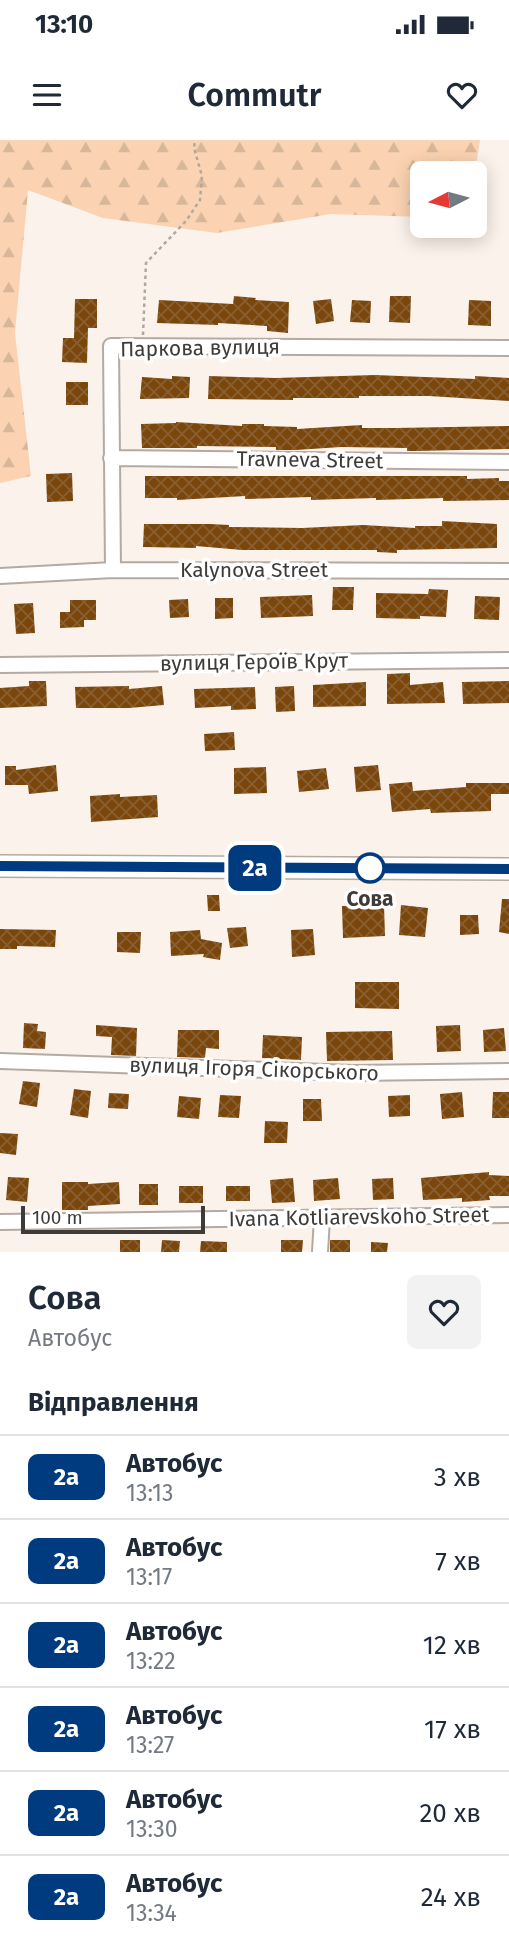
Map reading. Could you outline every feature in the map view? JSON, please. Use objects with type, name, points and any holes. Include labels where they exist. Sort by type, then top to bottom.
[{"type":"main road","points":[[0,866],[509,869]]},
{"type":"street","name":"Паркова вулиця","points":[[113,570],[111,346],[509,348]]},
{"type":"street","name":"Travneva Street","points":[[111,458],[509,462]]},
{"type":"street","name":"Kalynova Street","points":[[0,576],[113,570],[509,571]]},
{"type":"street","name":"вулиця Героїв Крут","points":[[0,665],[509,660]]},
{"type":"street","name":"вулиця Ігоря Сікорського","points":[[0,1061],[354,1073],[509,1071]]},
{"type":"street","name":"Ivana Kotliarevskoho Street","points":[[0,1222],[509,1215]]},
{"type":"street","points":[[320,1252],[322,1218]]},
{"type":"path","points":[[142,345],[146,263],[186,221],[200,200],[202,176],[194,148],[195,140]]},
{"type":"green space","points":[[0,140],[480,140],[477,161],[410,161],[410,217],[331,214],[217,233],[103,218],[28,190],[15,333],[31,476],[0,483]]},
{"type":"building","points":[[234,296],[289,302],[288,333],[267,331],[267,326],[157,323],[159,300],[233,304]]},
{"type":"building","points":[[390,296],[411,296],[410,323],[389,322]]},
{"type":"building","points":[[75,299],[97,299],[97,328],[88,328],[87,363],[62,362],[63,338],[74,338]]},
{"type":"building","points":[[331,299],[334,321],[316,324],[313,301]]},
{"type":"building","points":[[352,300],[371,301],[370,323],[350,322]]},
{"type":"building","points":[[469,300],[491,301],[491,326],[468,325]]},
{"type":"building","points":[[375,375],[509,378],[509,401],[429,396],[293,400],[208,399],[209,376],[275,378]]},
{"type":"building","points":[[172,376],[190,377],[189,398],[140,399],[142,377],[172,379]]},
{"type":"building","points":[[66,382],[88,382],[88,405],[66,405]]},
{"type":"building","points":[[176,422],[242,426],[264,424],[297,429],[362,425],[362,428],[509,426],[509,449],[407,451],[407,448],[341,447],[296,450],[276,450],[276,447],[142,448],[141,424]]},
{"type":"building","points":[[72,473],[73,501],[47,502],[46,474]]},
{"type":"building","points":[[145,476],[499,478],[499,481],[509,481],[509,500],[311,500],[311,497],[245,499],[245,496],[177,500],[145,498]]},
{"type":"building","points":[[442,521],[497,524],[497,548],[397,550],[397,553],[377,550],[143,547],[144,524],[302,528],[363,525],[415,528],[442,526]]},
{"type":"building","points":[[333,587],[354,587],[353,610],[332,610]]},
{"type":"building","points":[[429,589],[448,590],[446,617],[376,618],[376,593],[428,594]]},
{"type":"building","points":[[312,595],[313,616],[261,618],[260,597]]},
{"type":"building","points":[[475,596],[500,597],[499,620],[474,619]]},
{"type":"building","points":[[215,598],[233,598],[233,618],[215,619]]},
{"type":"building","points":[[188,599],[189,617],[170,618],[169,600]]},
{"type":"building","points":[[70,600],[96,600],[96,620],[84,620],[84,627],[60,628],[60,612],[70,612]]},
{"type":"building","points":[[33,603],[35,633],[16,634],[14,604]]},
{"type":"building","points":[[410,673],[410,685],[443,682],[445,703],[387,704],[387,674]]},
{"type":"building","points":[[29,681],[46,681],[47,706],[0,708],[0,688],[29,686]]},
{"type":"building","points":[[509,681],[509,703],[463,704],[462,682]]},
{"type":"building","points":[[366,682],[366,706],[313,707],[313,685]]},
{"type":"building","points":[[129,686],[129,689],[162,686],[164,705],[76,708],[75,687]]},
{"type":"building","points":[[294,686],[295,711],[276,712],[275,687]]},
{"type":"building","points":[[255,687],[256,709],[231,710],[231,706],[195,708],[194,689]]},
{"type":"building","points":[[234,732],[235,750],[205,751],[204,734]]},
{"type":"building","points":[[56,765],[58,791],[29,794],[28,785],[5,785],[5,766],[16,766],[16,770]]},
{"type":"building","points":[[378,765],[381,790],[356,792],[354,767]]},
{"type":"building","points":[[266,767],[267,793],[234,794],[234,768]]},
{"type":"building","points":[[326,768],[329,789],[299,792],[297,771]]},
{"type":"building","points":[[412,782],[413,791],[466,787],[466,783],[509,783],[509,794],[491,794],[491,811],[431,813],[430,809],[392,812],[389,784]]},
{"type":"building","points":[[120,794],[120,797],[157,795],[158,817],[91,822],[90,796]]},
{"type":"building","points":[[207,895],[219,895],[220,911],[208,911]]},
{"type":"building","points":[[502,899],[509,899],[509,934],[499,932]]},
{"type":"building","points":[[384,905],[385,936],[343,938],[342,906]]},
{"type":"building","points":[[401,905],[428,908],[425,937],[399,935]]},
{"type":"building","points":[[460,915],[478,915],[479,934],[460,935]]},
{"type":"building","points":[[246,927],[248,946],[230,948],[227,928]]},
{"type":"building","points":[[0,929],[56,930],[55,947],[17,946],[17,949],[0,949]]},
{"type":"building","points":[[313,929],[315,955],[292,957],[291,930]]},
{"type":"building","points":[[200,930],[201,939],[222,943],[220,960],[203,957],[204,954],[171,956],[170,932]]},
{"type":"building","points":[[117,932],[141,932],[140,953],[117,952]]},
{"type":"building","points":[[355,982],[399,982],[399,1009],[355,1008]]},
{"type":"building","points":[[24,1023],[38,1024],[37,1031],[46,1032],[45,1049],[23,1048]]},
{"type":"building","points":[[96,1025],[137,1028],[136,1056],[111,1055],[112,1037],[96,1036]]},
{"type":"building","points":[[460,1025],[461,1051],[437,1052],[436,1026]]},
{"type":"building","points":[[504,1028],[506,1051],[484,1052],[483,1030]]},
{"type":"building","points":[[178,1030],[219,1030],[219,1049],[206,1048],[205,1058],[177,1057]]},
{"type":"building","points":[[392,1031],[393,1060],[327,1061],[326,1032]]},
{"type":"building","points":[[263,1035],[302,1037],[301,1060],[262,1058]]},
{"type":"building","points":[[23,1081],[40,1083],[37,1107],[19,1104]]},
{"type":"building","points":[[74,1089],[91,1091],[88,1118],[70,1115]]},
{"type":"building","points":[[462,1092],[464,1117],[442,1119],[440,1094]]},
{"type":"building","points":[[493,1092],[509,1092],[509,1118],[492,1118]]},
{"type":"building","points":[[109,1093],[129,1094],[128,1109],[108,1108]]},
{"type":"building","points":[[220,1095],[241,1096],[239,1118],[218,1117]]},
{"type":"building","points":[[410,1095],[410,1116],[389,1117],[388,1096]]},
{"type":"building","points":[[179,1096],[201,1098],[199,1119],[177,1117]]},
{"type":"building","points":[[303,1099],[321,1099],[322,1121],[303,1121]]},
{"type":"building","points":[[265,1121],[288,1122],[287,1143],[264,1143]]},
{"type":"building","points":[[0,1133],[18,1134],[16,1155],[0,1153]]},
{"type":"building","points":[[489,1172],[489,1175],[509,1176],[509,1196],[489,1196],[490,1200],[462,1202],[462,1198],[423,1200],[421,1178]]},
{"type":"building","points":[[8,1177],[29,1178],[27,1202],[6,1200]]},
{"type":"building","points":[[293,1178],[295,1202],[272,1203],[270,1180]]},
{"type":"building","points":[[338,1178],[340,1199],[314,1201],[313,1180]]},
{"type":"building","points":[[393,1178],[394,1199],[373,1200],[372,1179]]},
{"type":"building","points":[[62,1182],[119,1182],[120,1204],[88,1206],[88,1210],[62,1210]]},
{"type":"building","points":[[139,1184],[158,1184],[158,1205],[139,1205]]},
{"type":"building","points":[[179,1186],[203,1186],[203,1203],[179,1203]]},
{"type":"building","points":[[226,1186],[250,1186],[250,1201],[226,1201]]},
{"type":"building","points":[[120,1240],[140,1240],[140,1252],[120,1252]]},
{"type":"building","points":[[162,1240],[180,1241],[179,1252],[161,1252]]},
{"type":"building","points":[[281,1240],[303,1240],[302,1252],[281,1252]]},
{"type":"building","points":[[330,1240],[350,1240],[350,1252],[330,1252]]},
{"type":"building","points":[[201,1241],[227,1242],[227,1252],[200,1252]]},
{"type":"building","points":[[371,1242],[388,1243],[387,1252],[371,1252]]},
{"type":"bus line","name":"2а","points":[[0,866],[509,869]]},
{"type":"place","name":"Сова","points":[[370,868]]}]
